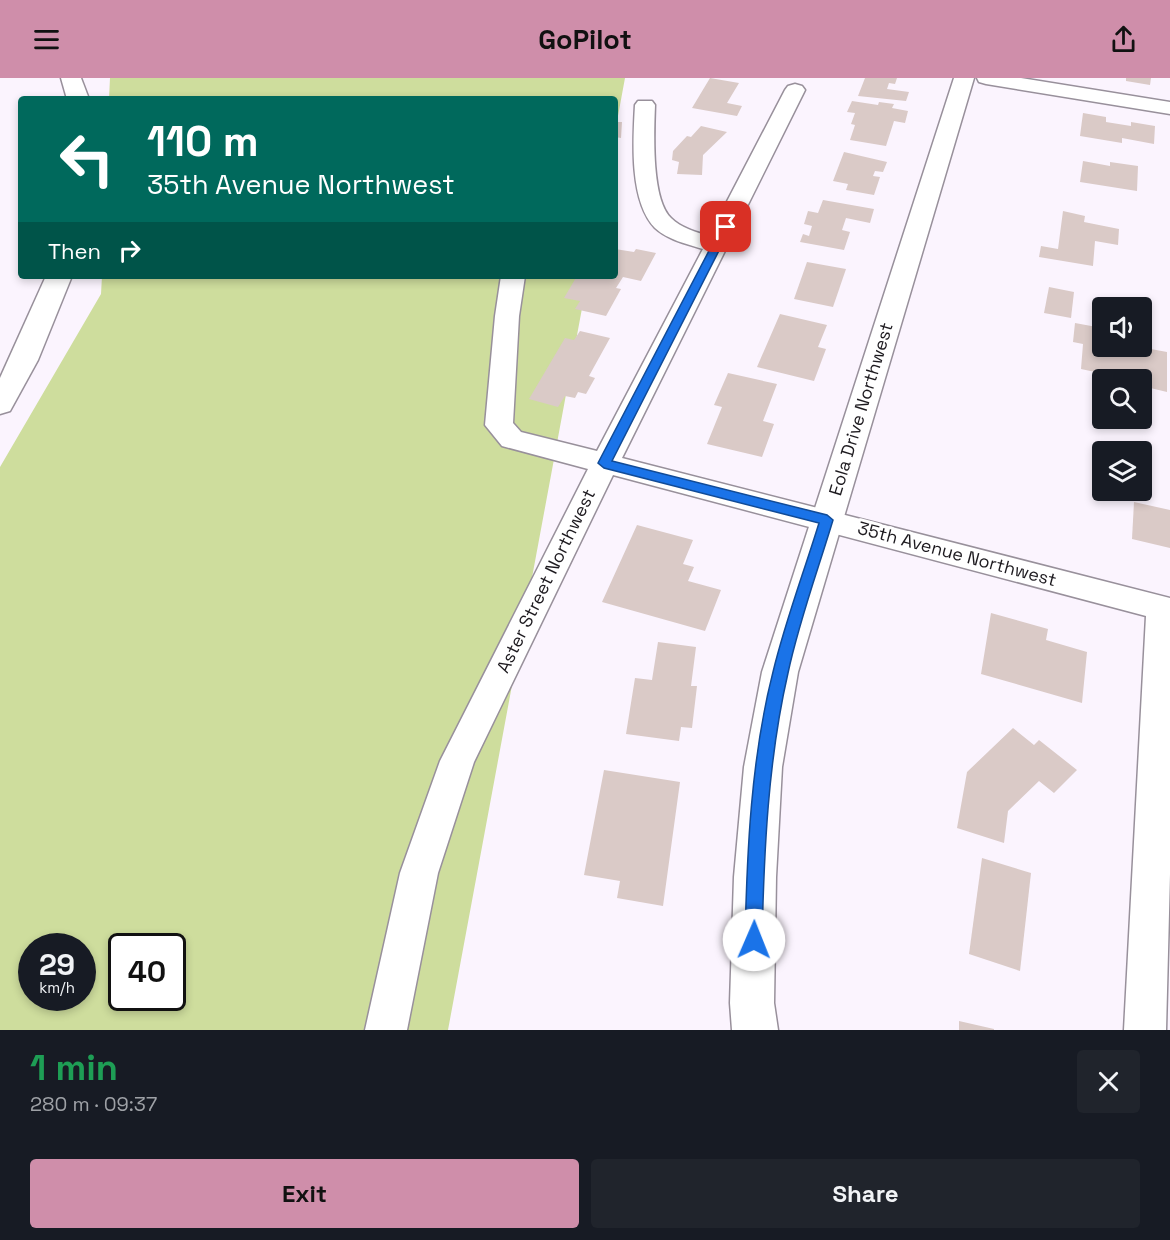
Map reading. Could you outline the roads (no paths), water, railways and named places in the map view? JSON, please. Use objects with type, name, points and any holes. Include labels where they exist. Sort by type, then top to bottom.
[{"type":"street","points":[[71,78],[77,96]]},
{"type":"street","name":"Eola Drive Northwest","points":[[755,1030],[752,1003],[755,877],[763,767],[780,672],[964,78]]},
{"type":"street","points":[[986,78],[1170,108]]},
{"type":"street","name":"Aster Street Northwest","points":[[386,1030],[419,873],[457,761],[604,463],[795,90]]},
{"type":"street","points":[[645,105],[643,143],[647,180],[661,221],[682,234],[716,246]]},
{"type":"street","points":[[0,404],[24,360],[58,279]]},
{"type":"street","name":"35th Avenue Northwest","points":[[513,279],[507,316],[499,425],[512,439],[1166,609]]},
{"type":"street","points":[[1154,1009],[1166,609]]}]
